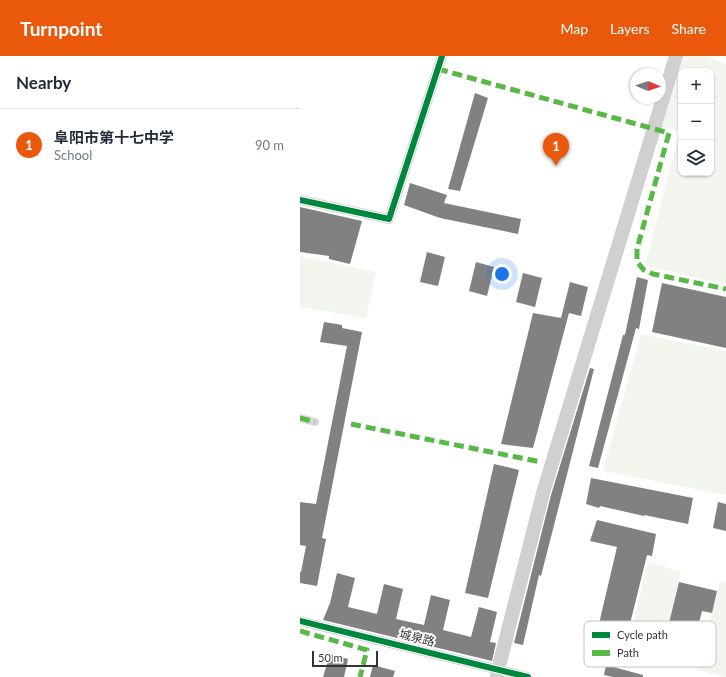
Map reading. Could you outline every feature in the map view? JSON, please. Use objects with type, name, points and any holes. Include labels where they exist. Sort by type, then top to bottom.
[{"type":"main road","points":[[500,662],[543,493],[676,56]]},
{"type":"street","points":[[300,200],[389,219],[442,56]]},
{"type":"street","points":[[300,418],[315,422]]},
{"type":"street","name":"城泉路","points":[[300,621],[528,677]]},
{"type":"shaded area","points":[[684,56],[704,56],[726,64],[726,284],[645,266],[678,139],[678,176],[714,176],[714,68],[680,68]]},
{"type":"shaded area","points":[[678,75],[678,104],[678,131],[662,127]]},
{"type":"shaded area","points":[[300,256],[376,272],[366,318],[301,307],[300,310]]},
{"type":"shaded area","points":[[641,334],[726,351],[726,495],[603,471]]},
{"type":"shaded area","points":[[648,562],[681,571],[669,621],[634,621]]},
{"type":"shaded area","points":[[720,581],[726,582],[726,677],[697,670],[698,667],[716,667],[716,621],[710,621]]},
{"type":"building","points":[[475,93],[488,98],[460,191],[448,189]]},
{"type":"building","points":[[410,183],[447,195],[444,203],[521,219],[518,234],[440,218],[404,205]]},
{"type":"building","points":[[300,207],[362,221],[350,264],[329,259],[329,256],[300,252]]},
{"type":"building","points":[[427,252],[445,257],[438,286],[420,282]]},
{"type":"building","points":[[476,262],[494,267],[487,296],[469,291]]},
{"type":"building","points":[[523,273],[542,278],[535,307],[516,302]]},
{"type":"building","points":[[637,277],[648,280],[639,329],[636,328],[598,468],[589,466],[623,335],[625,335]]},
{"type":"building","points":[[570,282],[588,287],[581,316],[569,313],[533,448],[501,444],[533,313],[561,318]]},
{"type":"building","points":[[662,283],[726,297],[726,348],[652,332]]},
{"type":"building","points":[[324,322],[342,325],[342,328],[362,332],[322,538],[326,539],[317,586],[300,583],[300,572],[306,546],[300,545],[300,502],[316,504],[347,346],[320,342]]},
{"type":"building","points":[[590,368],[594,369],[541,576],[539,575],[523,645],[514,643],[551,495]]},
{"type":"building","points":[[494,464],[519,470],[488,598],[465,593]]},
{"type":"building","points":[[591,478],[693,498],[688,524],[600,506],[599,508],[586,504]]},
{"type":"building","points":[[718,502],[726,504],[726,531],[713,528]]},
{"type":"building","points":[[597,520],[656,534],[652,556],[647,555],[631,621],[600,621],[617,547],[590,541]]},
{"type":"building","points":[[337,573],[355,578],[348,607],[377,614],[384,584],[403,589],[396,619],[424,625],[431,595],[450,600],[443,630],[471,637],[479,607],[497,612],[490,642],[496,643],[492,661],[323,620],[330,603]]},
{"type":"building","points":[[679,582],[717,591],[712,613],[702,611],[700,621],[670,621]]},
{"type":"building","points":[[330,654],[348,659],[344,677],[323,677]]},
{"type":"building","points":[[373,665],[395,671],[393,677],[370,677]]},
{"type":"building","points":[[606,667],[613,667],[643,675],[643,677],[613,677],[604,675]]},
{"type":"marked path","points":[[438,69],[669,133],[637,249],[637,262],[644,270],[653,274],[726,289]]},
{"type":"marked path","points":[[300,418],[315,422]]},
{"type":"marked path","points":[[351,424],[541,462]]},
{"type":"marked path","points":[[300,631],[367,650],[360,677]]},
{"type":"cycle path","points":[[300,200],[389,219],[442,56]]},
{"type":"cycle path","points":[[300,621],[528,677]]},
{"type":"place","name":"阜阳市第十七中学","points":[[556,166]]}]
